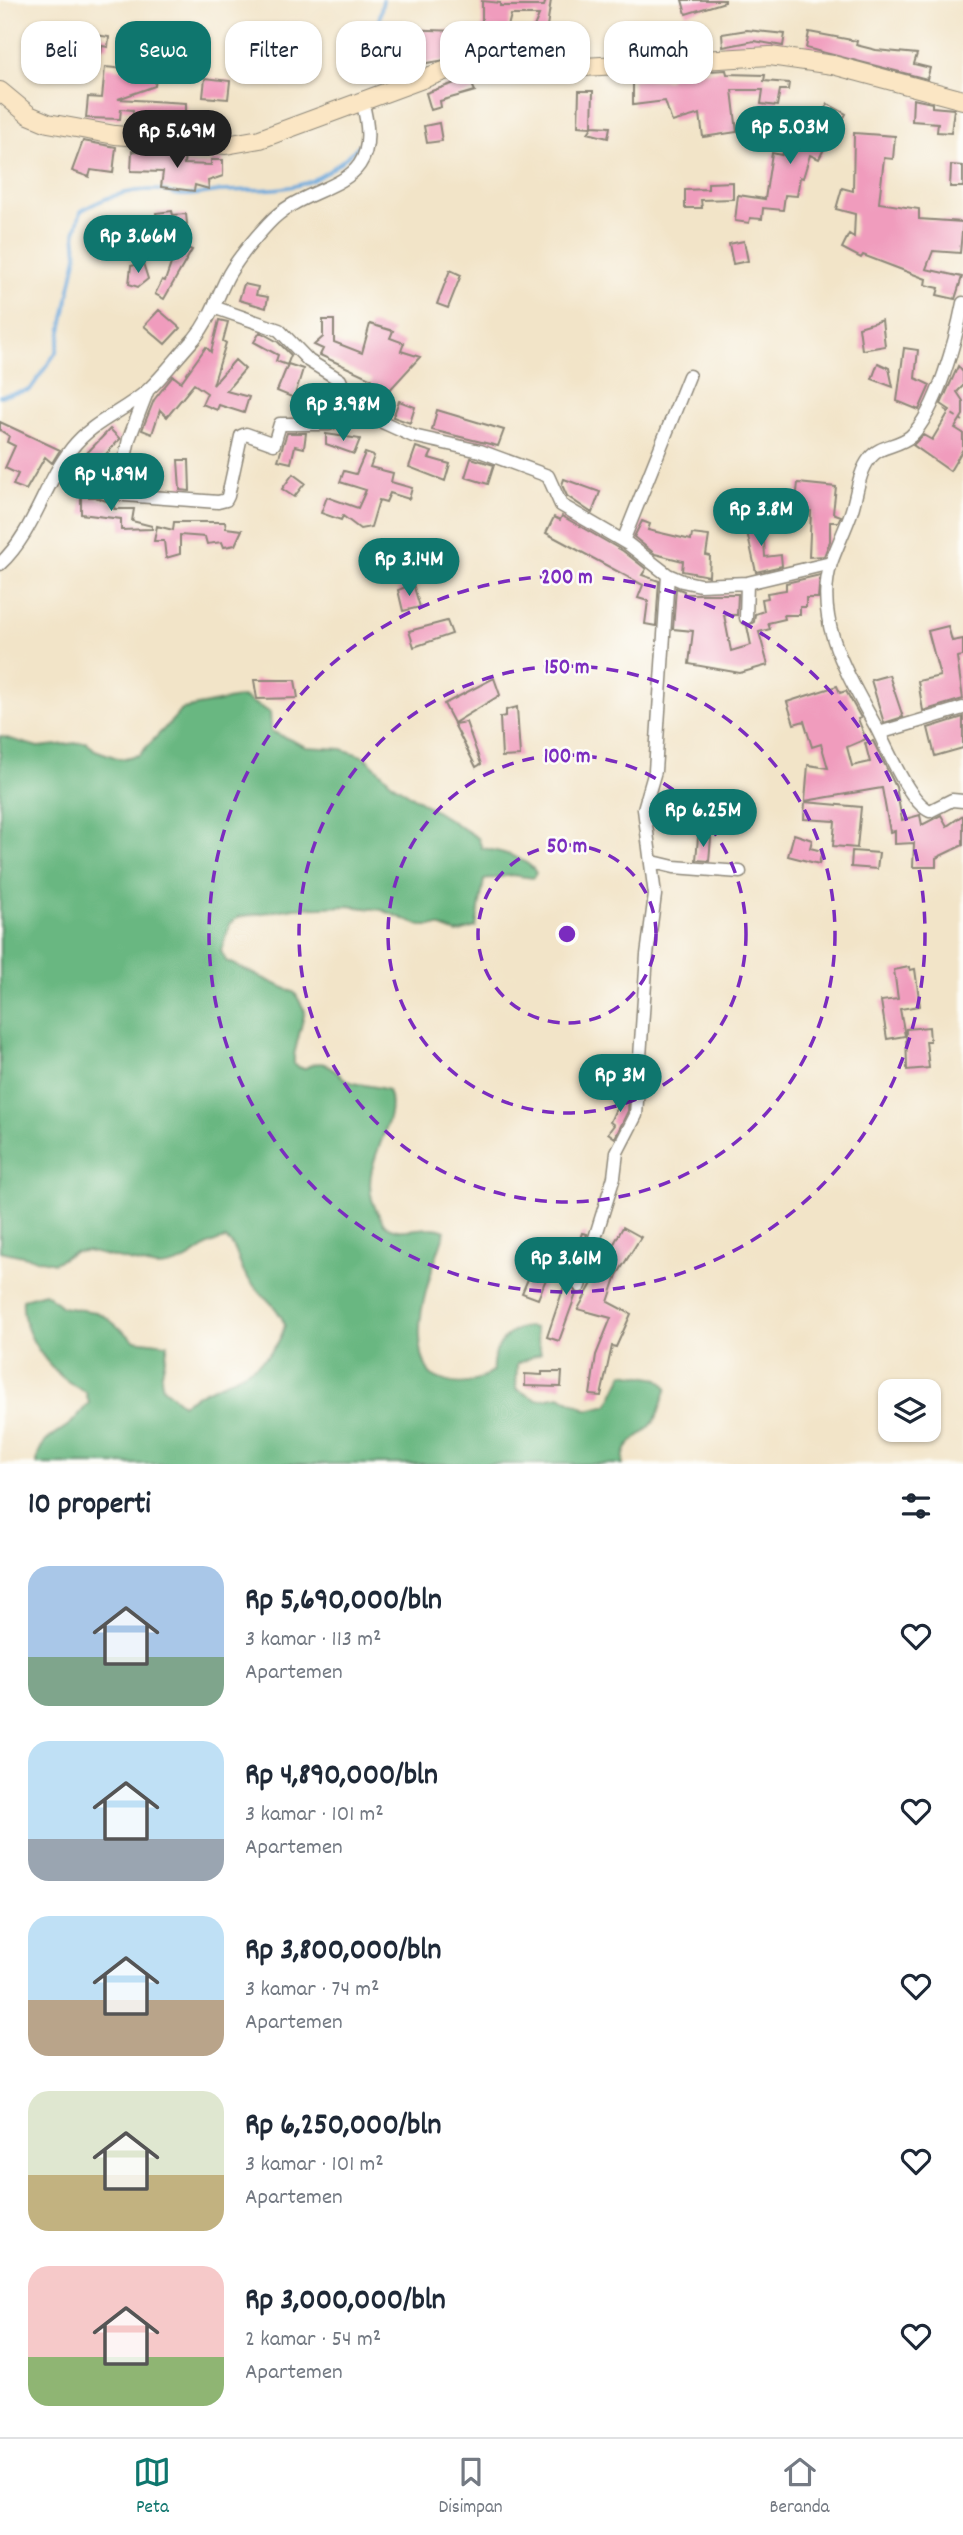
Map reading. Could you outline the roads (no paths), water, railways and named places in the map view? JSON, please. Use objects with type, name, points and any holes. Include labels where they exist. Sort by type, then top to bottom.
[{"type":"street","points":[[0,90],[29,115],[48,123],[115,135],[226,145],[260,139],[444,71],[468,67],[584,67],[770,57],[833,65],[963,100]]},
{"type":"street","points":[[0,564],[28,531],[44,493],[72,447],[101,420],[146,392],[196,336],[216,308],[235,265],[271,221],[351,173],[364,158],[369,136],[367,120],[349,106]]},
{"type":"street","points":[[963,303],[955,341],[932,401],[911,436],[879,449],[865,466],[852,511],[831,563],[826,613],[829,626],[906,785],[925,809],[936,809],[952,800],[963,801]]},
{"type":"street","points":[[216,308],[279,330],[309,361],[340,380],[348,401],[356,410],[389,426],[480,451],[548,476],[561,505],[623,541],[668,575],[700,585],[747,583],[831,563]]},
{"type":"street","points":[[623,541],[689,376]]},
{"type":"street","points":[[146,392],[129,439],[118,491],[124,495],[218,502],[226,500],[228,496],[241,436],[246,433],[274,444],[280,424],[329,424],[337,420],[348,401]]},
{"type":"street","points":[[580,1286],[614,1177],[617,1152],[636,1115],[647,955],[655,895],[653,862],[643,809],[655,771],[668,575]]},
{"type":"street","points":[[747,583],[747,618]]},
{"type":"street","points":[[879,733],[963,708]]},
{"type":"street","points":[[653,862],[674,867],[740,872]]},
{"type":"waterway","points":[[379,21],[383,0]]},
{"type":"waterway","points":[[0,396],[30,390],[57,351],[77,255],[75,233],[81,211],[108,198],[137,191],[161,190],[189,195],[298,185],[328,172],[362,142]]}]
